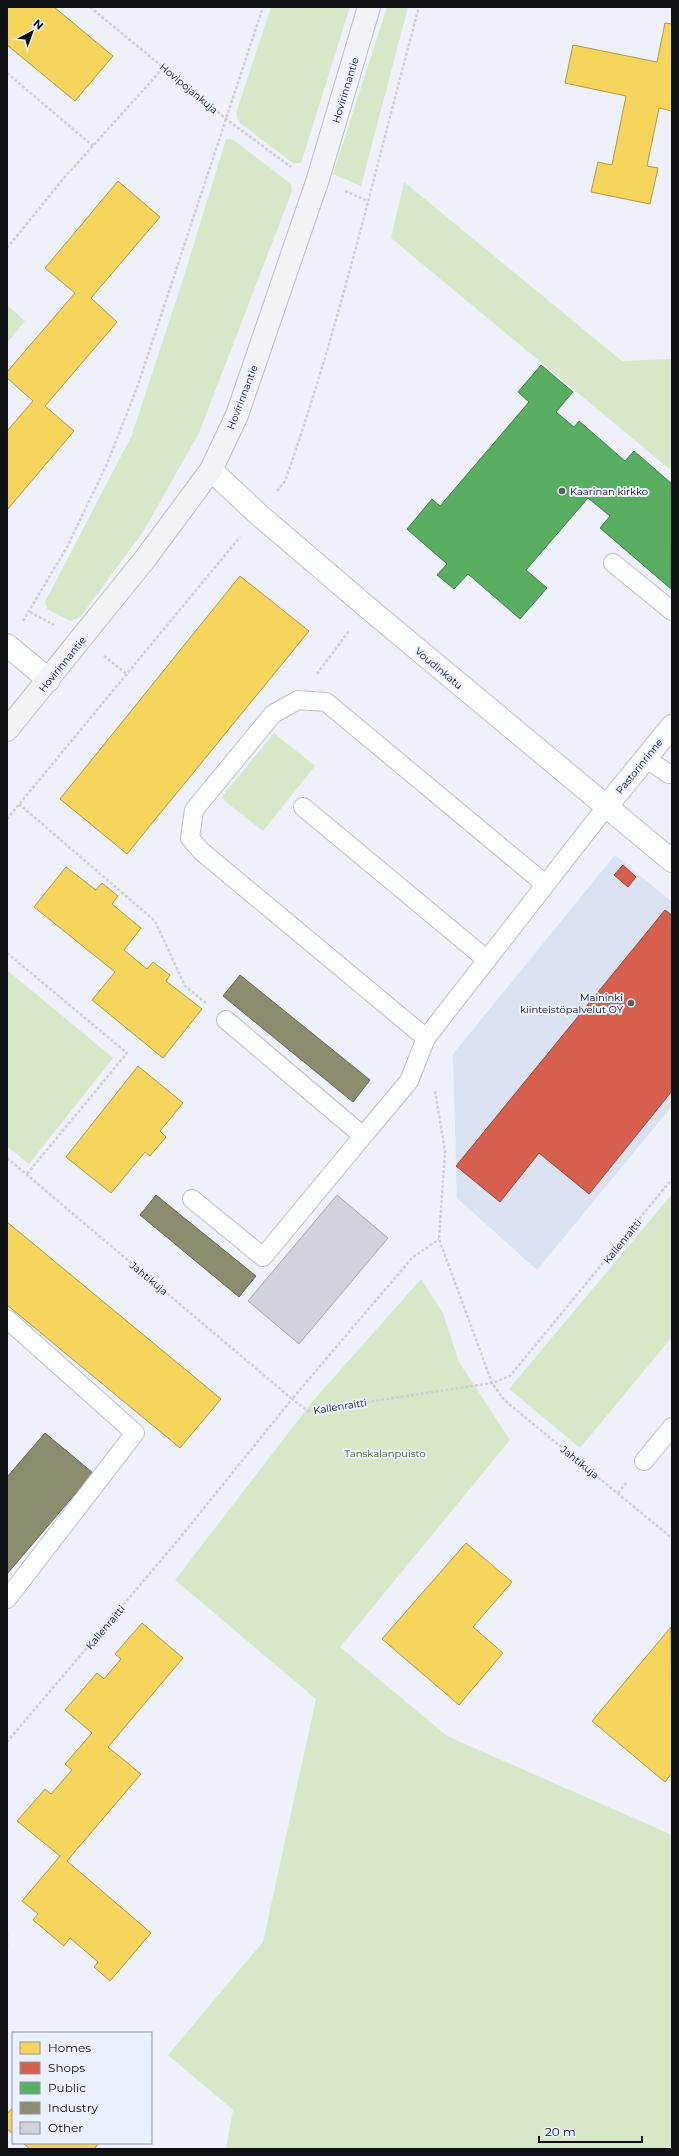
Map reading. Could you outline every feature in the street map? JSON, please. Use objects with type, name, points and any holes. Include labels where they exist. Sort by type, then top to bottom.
[{"type":"street","name":"Hovirinnantie","points":[[7,730],[145,560],[211,470],[237,415],[318,179],[369,7]]},
{"type":"street","name":"Voudinkatu","points":[[211,470],[258,514],[672,861]]},
{"type":"street","points":[[7,646],[49,680]]},
{"type":"street","name":"Pastorinrinne","points":[[606,807],[672,726]]},
{"type":"lane","points":[[613,563],[672,611]]},
{"type":"lane","points":[[426,1038],[201,851],[190,838],[194,810],[273,714],[298,700],[326,702],[545,884]]},
{"type":"lane","points":[[645,758],[669,774]]},
{"type":"lane","points":[[303,807],[486,959]]},
{"type":"lane","points":[[192,1199],[263,1257],[409,1081],[426,1038],[486,959],[606,807]]},
{"type":"lane","points":[[226,1020],[363,1136]]},
{"type":"lane","points":[[7,1319],[135,1433],[7,1599]]},
{"type":"lane","points":[[644,1461],[672,1427]]},
{"type":"path","name":"Hovipojankuja","points":[[90,7],[226,119],[291,167]]},
{"type":"path","points":[[19,626],[30,612],[67,547],[107,464],[138,384],[263,7]]},
{"type":"path","points":[[7,819],[285,481],[310,408],[368,201],[419,7]]},
{"type":"path","points":[[7,248],[64,178],[164,67]]},
{"type":"path","points":[[7,73],[93,146]]},
{"type":"path","points":[[298,700],[351,628]]},
{"type":"path","points":[[19,804],[155,921],[185,986],[226,1020]]},
{"type":"path","points":[[7,953],[127,1053],[27,1174]]},
{"type":"path","points":[[292,1399],[412,1258],[439,1239],[445,1151],[434,1090]]},
{"type":"path","name":"Jahtikuja","points":[[7,1158],[292,1399]]},
{"type":"path","name":"Kallenraitti","points":[[7,1742],[179,1539],[292,1399],[308,1411],[492,1383],[510,1376],[672,1179]]},
{"type":"path","name":"Jahtikuja","points":[[439,1239],[492,1383],[504,1400],[672,1538]]},
{"type":"path","points":[[7,1934],[7,1946]]},
{"type":"shaded area","points":[[615,855],[672,902],[672,1106],[537,1270],[457,1198],[453,1054]]},
{"type":"green space","points":[[271,7],[350,7],[301,163],[293,163],[239,122],[236,113]]},
{"type":"green space","points":[[387,7],[408,7],[361,186],[333,174]]},
{"type":"green space","points":[[226,139],[232,139],[291,184],[292,191],[199,433],[143,532],[80,617],[70,621],[47,609],[45,602],[132,435],[185,273]]},
{"type":"green space","points":[[404,182],[622,361],[672,359],[672,471],[391,238]]},
{"type":"green space","points":[[7,305],[25,321],[7,343]]},
{"type":"green space","points":[[274,733],[315,766],[263,831],[221,798]]},
{"type":"green space","points":[[7,970],[113,1058],[29,1164],[7,1146]]},
{"type":"green space","points":[[672,1194],[672,1337],[580,1448],[509,1389]]},
{"type":"green space","name":"Tanskalanpuisto","points":[[421,1279],[443,1313],[459,1362],[510,1440],[340,1647],[447,1736],[672,1835],[672,2149],[226,2149],[233,2110],[168,2055],[263,1942],[316,1699],[175,1580],[313,1401]]},
{"type":"building: Homes","points":[[7,7],[54,7],[113,56],[75,101],[7,45]]},
{"type":"building: Homes","points":[[665,23],[672,24],[672,111],[659,108],[647,166],[658,168],[650,204],[591,192],[598,162],[612,165],[626,96],[565,83],[573,45],[657,62]]},
{"type":"building: Homes","points":[[118,181],[160,217],[91,298],[117,322],[45,406],[74,431],[7,510],[7,431],[33,401],[7,378],[7,372],[75,293],[45,268]]},
{"type":"building: Homes","points":[[240,576],[309,631],[127,854],[60,799]]},
{"type":"building: Homes","points":[[66,867],[96,890],[102,883],[118,896],[112,904],[141,928],[124,950],[147,969],[153,962],[170,975],[166,981],[202,1009],[163,1058],[92,1000],[115,972],[34,907]]},
{"type":"building: Homes","points":[[138,1066],[183,1103],[160,1131],[166,1137],[150,1156],[145,1152],[111,1193],[66,1157]]},
{"type":"building: Homes","points":[[7,1222],[221,1399],[180,1448],[7,1305]]},
{"type":"building: Homes","points":[[466,1543],[512,1582],[473,1627],[503,1653],[459,1705],[382,1639]]},
{"type":"building: Homes","points":[[142,1623],[183,1658],[108,1747],[141,1774],[67,1861],[151,1933],[110,1981],[94,1967],[98,1962],[70,1938],[64,1946],[33,1920],[38,1914],[22,1901],[60,1856],[17,1821],[45,1789],[51,1794],[72,1770],[65,1764],[92,1733],[65,1710],[97,1673],[104,1679],[121,1659],[115,1654]]},
{"type":"building: Homes","points":[[671,1627],[672,1773],[665,1782],[592,1721]]},
{"type":"building: Homes","points":[[12,2108],[12,2133],[7,2129],[7,2114]]},
{"type":"building: Homes","points":[[24,2144],[98,2144],[94,2149],[30,2149]]},
{"type":"building: Shops","points":[[623,865],[636,877],[628,887],[614,875]]},
{"type":"building: Shops","name":"Maininki kiinteistöpalvelut OY","points":[[665,910],[672,915],[672,1091],[589,1194],[539,1153],[500,1202],[456,1166]]},
{"type":"building: Public","name":"Kaarinan kirkko","points":[[541,365],[573,392],[556,412],[574,427],[579,421],[625,461],[634,451],[672,484],[671,589],[600,528],[610,516],[588,498],[526,570],[547,588],[520,619],[468,574],[454,589],[437,575],[447,564],[407,529],[432,499],[440,506],[529,402],[518,392]]},
{"type":"building: Industry","points":[[240,975],[370,1080],[353,1102],[223,996]]},
{"type":"building: Industry","points":[[156,1195],[256,1276],[239,1297],[140,1215]]},
{"type":"building: Industry","points":[[45,1433],[93,1473],[7,1574],[7,1477]]},
{"type":"building: Other","points":[[337,1195],[388,1238],[299,1344],[248,1301]]},
{"type":"place","name":"Kaarinan kirkko","points":[[562,491]]},
{"type":"place","name":"Maininki kiinteistöpalvelut OY","points":[[631,1003]]}]
